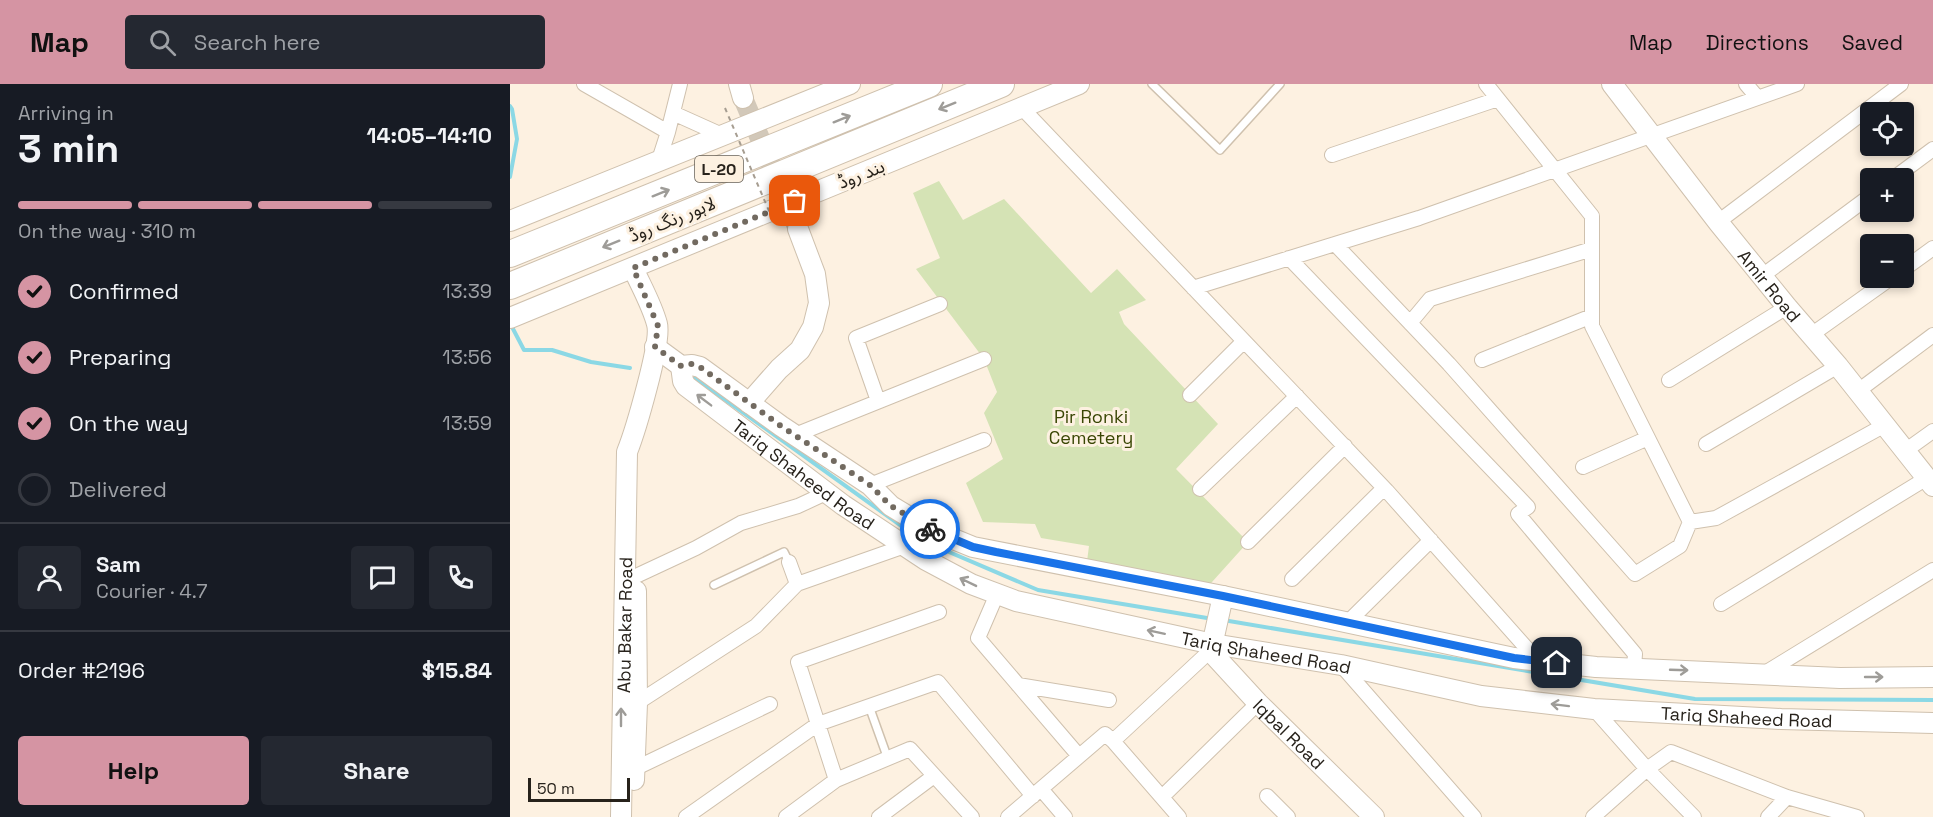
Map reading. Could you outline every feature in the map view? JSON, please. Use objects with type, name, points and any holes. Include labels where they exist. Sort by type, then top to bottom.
[{"type":"highway","name":"لاہور رنگ روڈ","points":[[510,255],[929,84]]},
{"type":"highway","name":"لاہور رنگ روڈ","points":[[510,286],[1001,84]]},
{"type":"main road","name":"بند روڈ","points":[[510,318],[1079,84]]},
{"type":"main road","name":"Amir Road","points":[[1612,84],[1718,222],[1838,366],[1930,482]]},
{"type":"main road","points":[[510,221],[840,86]]},
{"type":"main road","points":[[749,403],[779,369],[801,350],[813,327],[819,303],[815,274],[798,229]]},
{"type":"main road","name":"Abu Bakar Road","points":[[621,817],[627,452],[634,435],[658,326],[633,268]]},
{"type":"main road","name":"Tariq Shaheed Road","points":[[655,347],[681,366],[686,386],[826,493],[926,560],[971,584],[1016,601],[1213,644],[1341,665],[1481,696],[1594,709],[1781,719],[1933,723]]},
{"type":"main road","name":"Tariq Shaheed Road","points":[[681,366],[692,364],[700,367],[870,485],[891,506],[929,529],[973,547],[1348,622],[1514,658],[1596,667],[1840,678],[1933,677]]},
{"type":"main road","name":"Abu Bakar Road","points":[[634,435],[638,454],[634,817]]},
{"type":"main road","points":[[1213,644],[1222,598]]},
{"type":"main road","name":"Iqbal Road","points":[[1213,644],[1213,654],[1258,703],[1374,817]]},
{"type":"street","points":[[584,84],[668,132]]},
{"type":"street","points":[[658,160],[668,132],[680,84]]},
{"type":"street","points":[[1335,244],[1410,323],[1635,574],[1680,546],[1690,522],[1592,326],[1592,216],[1486,84]]},
{"type":"street","points":[[1746,84],[1757,98]]},
{"type":"street","points":[[1194,288],[1419,218],[1797,84]]},
{"type":"street","points":[[1718,222],[1901,84]]},
{"type":"street","points":[[1332,155],[1498,99]]},
{"type":"street","points":[[1022,108],[1345,446],[1538,661]]},
{"type":"street","points":[[673,113],[722,135]]},
{"type":"street","points":[[1907,168],[1933,149]]},
{"type":"street","points":[[1762,276],[1860,203]]},
{"type":"street","points":[[1914,262],[1933,248]]},
{"type":"street","points":[[1410,323],[1430,298],[1592,249]]},
{"type":"street","points":[[1289,258],[1528,507],[1518,513],[1635,654],[1634,668]]},
{"type":"street","points":[[1811,335],[1877,288]]},
{"type":"street","points":[[878,401],[856,338],[940,304]]},
{"type":"street","points":[[1669,380],[1787,307]]},
{"type":"street","points":[[1482,360],[1592,316]]},
{"type":"street","points":[[1858,391],[1933,335]]},
{"type":"street","points":[[1190,395],[1244,341]]},
{"type":"street","points":[[795,435],[984,359]]},
{"type":"street","points":[[1706,444],[1838,366]]},
{"type":"street","points":[[1200,489],[1297,396]]},
{"type":"street","points":[[1690,522],[1716,518],[1885,425]]},
{"type":"street","points":[[1905,451],[1933,431]]},
{"type":"street","points":[[1583,467],[1648,438]]},
{"type":"street","points":[[870,485],[984,441]]},
{"type":"street","points":[[1248,542],[1345,446]]},
{"type":"street","points":[[1721,604],[1930,482]]},
{"type":"street","points":[[1292,579],[1384,488]]},
{"type":"street","points":[[636,576],[696,548],[741,523],[798,506],[826,493]]},
{"type":"street","points":[[1348,622],[1431,540]]},
{"type":"street","points":[[637,703],[756,626],[797,584],[905,546]]},
{"type":"street","points":[[789,562],[797,584]]},
{"type":"street","points":[[1765,673],[1933,570]]},
{"type":"street","points":[[997,594],[978,638],[1079,756]]},
{"type":"street","points":[[836,780],[798,662],[939,612]]},
{"type":"street","points":[[1113,741],[1213,644]]},
{"type":"street","points":[[1341,665],[1474,817]]},
{"type":"street","points":[[686,817],[706,812],[818,724],[938,681],[1037,792],[1065,817]]},
{"type":"street","points":[[1018,685],[1109,700]]},
{"type":"street","points":[[1162,797],[1258,703]]},
{"type":"street","points":[[634,769],[770,704]]},
{"type":"street","points":[[1594,709],[1647,769],[1694,817]]},
{"type":"street","points":[[1008,817],[1105,734],[1179,817]]},
{"type":"street","points":[[786,817],[836,780],[910,749],[972,817]]},
{"type":"street","points":[[1593,817],[1647,769],[1671,752],[1787,797],[1857,817]]},
{"type":"street","points":[[883,816],[934,776]]},
{"type":"street","points":[[1267,796],[1288,817]]},
{"type":"street","points":[[1768,817],[1787,797]]},
{"type":"lane","points":[[1152,84],[1220,150],[1280,84]]},
{"type":"lane","points":[[714,585],[784,552],[789,562]]},
{"type":"lane","points":[[869,706],[888,759]]},
{"type":"path","points":[[725,108],[772,218]]},
{"type":"green space","name":"Pir Ronki Cemetery","points":[[939,181],[963,220],[1004,199],[1091,293],[1117,269],[1146,300],[1119,312],[1124,324],[1218,424],[1176,469],[1248,542],[1203,592],[1086,569],[1089,546],[1041,538],[1035,524],[983,522],[966,483],[1003,459],[984,413],[997,392],[984,359],[916,269],[940,258],[913,193]]},
{"type":"waterway","points":[[510,106],[517,139],[510,177]]},
{"type":"waterway","points":[[511,325],[524,350],[552,350],[591,362],[630,368]]},
{"type":"waterway","points":[[695,378],[921,540],[1038,590],[1213,619]]},
{"type":"waterway","points":[[1223,620],[1695,699],[1933,700]]},
{"type":"tunnel","points":[[743,98],[798,229]]},
{"type":"way so far","points":[[795,201],[633,268],[658,326],[655,347],[681,366],[692,364],[700,367],[781,426],[870,485],[891,506],[930,529]]},
{"type":"route","points":[[930,529],[973,547],[996,552],[1223,596],[1514,658],[1557,663]]}]
